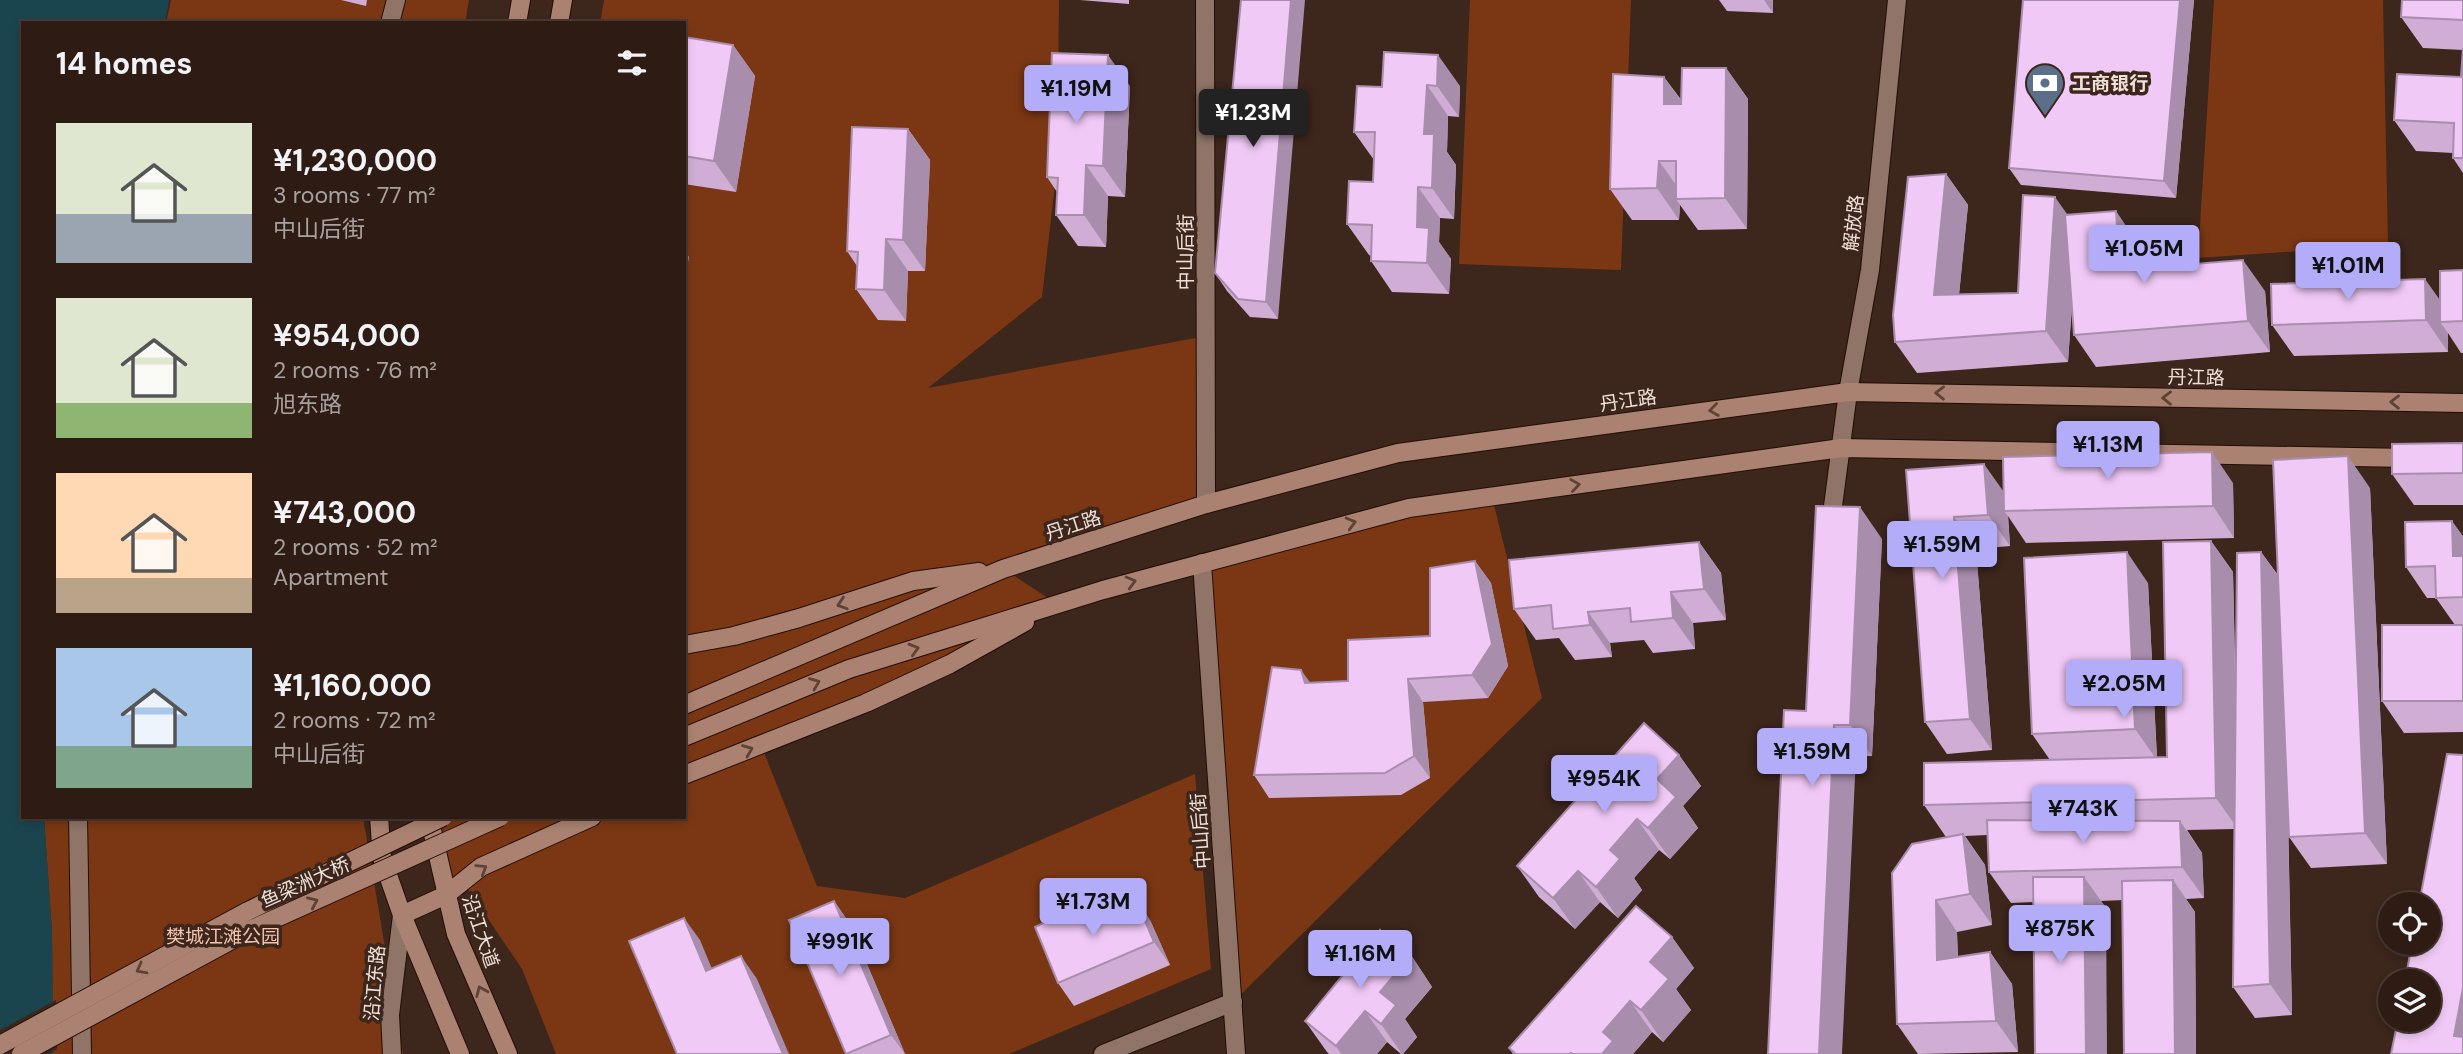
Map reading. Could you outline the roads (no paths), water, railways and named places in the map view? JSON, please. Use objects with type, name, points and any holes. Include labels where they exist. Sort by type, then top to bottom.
[{"type":"main road","points":[[517,21],[521,0]]},
{"type":"main road","points":[[559,21],[564,0]]},
{"type":"main road","name":"丹江路","points":[[686,704],[1003,569],[1206,504],[1398,453],[1848,392],[2463,403]]},
{"type":"main road","points":[[686,736],[849,669],[1102,590],[1409,508],[1842,448],[2463,459]]},
{"type":"main road","points":[[686,645],[734,636],[786,622],[913,581],[1003,569]]},
{"type":"main road","points":[[686,774],[866,703],[950,664],[1057,604]]},
{"type":"main road","points":[[379,819],[383,858],[402,915],[460,1054]]},
{"type":"main road","name":"沿江大道","points":[[429,819],[456,934],[508,1054]]},
{"type":"main road","name":"鱼梁洲大桥","points":[[0,1045],[248,911],[439,819]]},
{"type":"main road","name":"鱼梁洲大桥","points":[[21,1054],[250,930],[496,819]]},
{"type":"main road","points":[[402,915],[446,895],[481,867],[588,819]]},
{"type":"street","points":[[391,21],[396,0]]},
{"type":"street","name":"中山后街","points":[[1205,0],[1206,504]]},
{"type":"street","name":"解放路","points":[[1828,547],[1848,392],[1870,270],[1897,0]]},
{"type":"street","name":"中山后街","points":[[1202,564],[1236,1054]]},
{"type":"street","points":[[78,819],[82,1054]]},
{"type":"street","name":"沿江东路","points":[[392,1054],[390,1015],[402,915]]},
{"type":"street","points":[[1103,1054],[1233,1002]]},
{"type":"water","points":[[0,0],[169,0],[165,21],[21,21],[21,819],[44,819],[52,932],[53,1054],[0,1054]]},
{"type":"place","name":"工商银行","points":[[2045,117]]},
{"type":"park label","name":"樊城江滩公园","points":[[223,936]]}]
